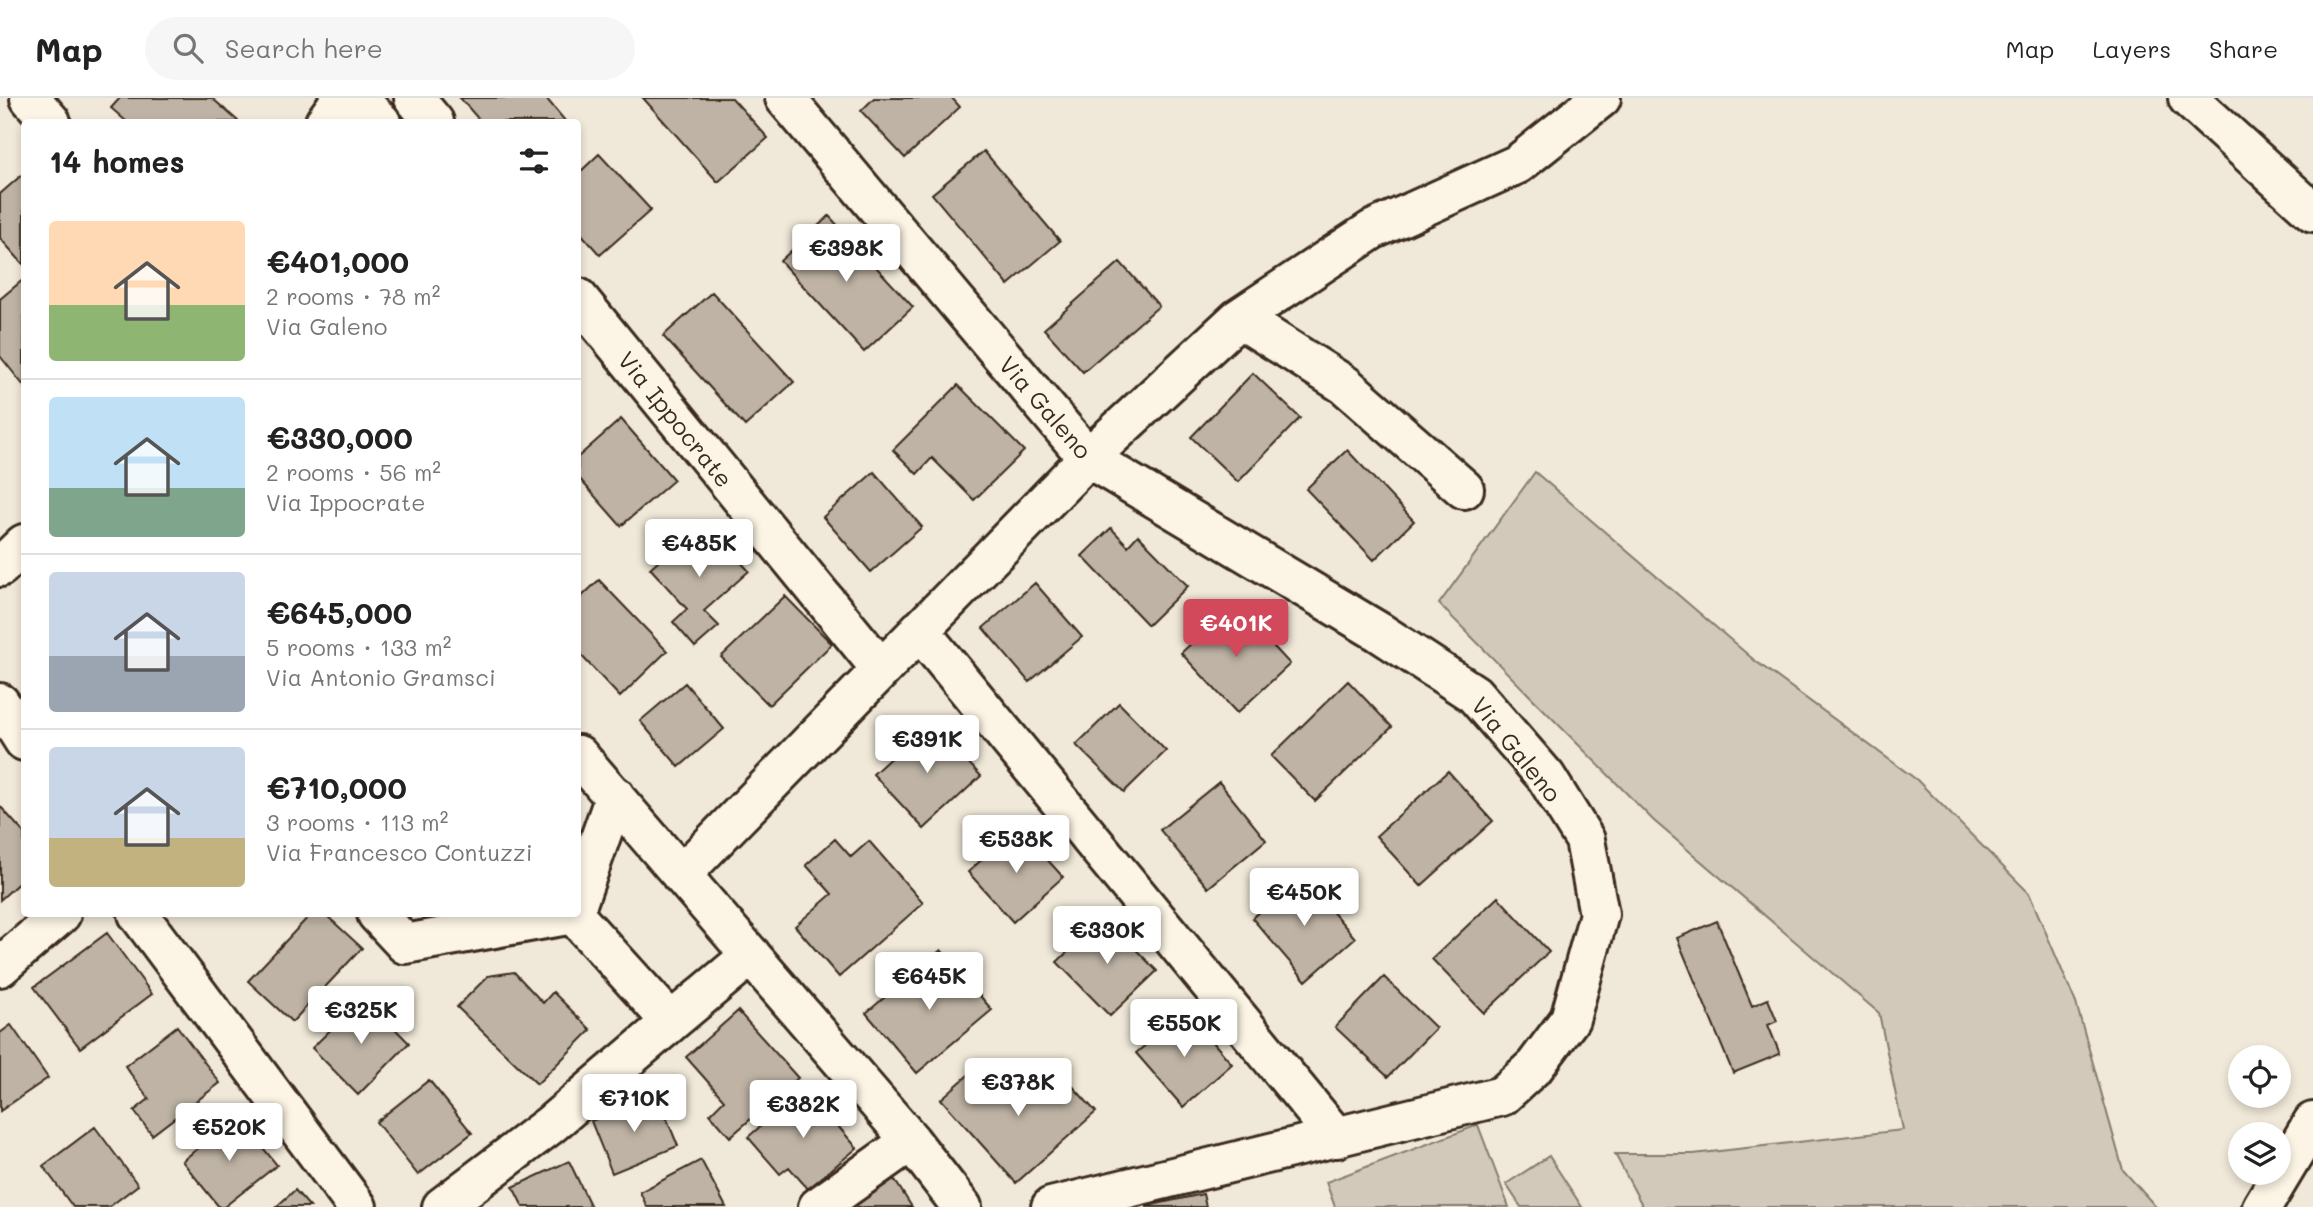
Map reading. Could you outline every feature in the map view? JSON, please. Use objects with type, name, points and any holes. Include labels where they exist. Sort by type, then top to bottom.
[{"type":"street","points":[[30,98],[48,119]]},
{"type":"street","points":[[327,119],[342,98]]},
{"type":"street","points":[[357,98],[378,119]]},
{"type":"street","points":[[392,119],[408,98]]},
{"type":"street","points":[[414,98],[432,119]]},
{"type":"street","name":"Via Galeno","points":[[785,98],[1088,458],[1378,632],[1475,694],[1546,777],[1585,840],[1599,914],[1570,1019],[1535,1066],[1502,1096],[1051,1207]]},
{"type":"street","points":[[681,875],[1088,458],[1239,318],[1372,230],[1518,164],[1601,98]]},
{"type":"street","points":[[2188,98],[2313,212]]},
{"type":"street","name":"Via Ippocrate","points":[[581,302],[881,669]]},
{"type":"street","points":[[1239,318],[1345,384],[1464,489]]},
{"type":"street","points":[[0,567],[21,547]]},
{"type":"street","points":[[919,630],[1337,1138]]},
{"type":"street","points":[[0,703],[21,736]]},
{"type":"street","points":[[581,757],[911,1141],[962,1207]]},
{"type":"street","points":[[581,892],[615,796]]},
{"type":"street","points":[[0,967],[58,917]]},
{"type":"street","points":[[140,917],[357,1207]]},
{"type":"street","points":[[380,917],[405,944],[556,917]]},
{"type":"street","points":[[576,917],[671,1022]]},
{"type":"street","points":[[442,1207],[550,1125],[751,955]]},
{"type":"street","points":[[2262,1207],[2313,1122]]},
{"type":"street","points":[[818,1207],[911,1141]]},
{"type":"shaded area","points":[[1535,472],[1754,660],[1917,780],[2029,893],[2076,1003],[2123,1170],[2156,1207],[1643,1207],[1615,1154],[1693,1154],[1903,1130],[1879,1013],[1654,821],[1439,604]]},
{"type":"shaded area","points":[[1478,1125],[1509,1207],[1335,1207],[1326,1182]]},
{"type":"shaded area","points":[[1549,1156],[1582,1207],[1521,1207],[1506,1184]]},
{"type":"building","points":[[120,98],[212,98],[236,119],[124,119],[111,108]]},
{"type":"building","points":[[460,98],[546,98],[564,119],[478,119]]},
{"type":"building","points":[[643,98],[732,98],[768,138],[718,182]]},
{"type":"building","points":[[874,98],[952,98],[960,107],[905,158],[861,111]]},
{"type":"building","points":[[984,151],[1060,241],[1008,285],[932,194]]},
{"type":"building","points":[[599,154],[651,210],[600,255],[581,233],[581,171]]},
{"type":"building","points":[[21,176],[21,262],[0,238],[0,194]]},
{"type":"building","points":[[829,216],[913,307],[864,352],[780,261]]},
{"type":"building","points":[[1120,262],[1159,306],[1083,372],[1044,329]]},
{"type":"building","points":[[21,282],[21,382],[0,356],[0,299]]},
{"type":"building","points":[[712,292],[794,382],[745,426],[663,336]]},
{"type":"building","points":[[1253,373],[1300,418],[1238,482],[1191,437]]},
{"type":"building","points":[[958,385],[1024,451],[974,500],[932,458],[917,474],[893,450]]},
{"type":"building","points":[[621,419],[674,480],[621,526],[581,480],[581,454]]},
{"type":"building","points":[[1347,450],[1414,521],[1374,560],[1306,489]]},
{"type":"building","points":[[874,472],[922,527],[871,572],[823,517]]},
{"type":"building","points":[[703,521],[749,571],[704,611],[719,626],[695,647],[673,622],[687,609],[650,568]]},
{"type":"building","points":[[1111,528],[1128,546],[1138,535],[1188,586],[1148,625],[1082,556]]},
{"type":"building","points":[[599,580],[667,651],[620,697],[581,655],[581,597]]},
{"type":"building","points":[[1035,583],[1082,637],[1029,682],[983,628]]},
{"type":"building","points":[[785,596],[832,644],[769,705],[721,657]]},
{"type":"building","points":[[1234,604],[1290,664],[1237,713],[1181,653]]},
{"type":"building","points":[[1348,681],[1392,727],[1315,801],[1271,756]]},
{"type":"building","points":[[685,683],[724,729],[679,767],[640,721]]},
{"type":"building","points":[[1119,703],[1166,751],[1124,792],[1076,745]]},
{"type":"building","points":[[930,722],[981,776],[924,829],[873,774]]},
{"type":"building","points":[[1448,771],[1493,821],[1421,886],[1376,836]]},
{"type":"building","points":[[1219,782],[1266,840],[1208,888],[1160,830]]},
{"type":"building","points":[[0,806],[21,830],[21,881],[0,900]]},
{"type":"building","points":[[1018,827],[1063,877],[1013,922],[968,872]]},
{"type":"building","points":[[835,839],[851,857],[869,841],[923,903],[839,977],[795,926],[832,894],[806,865]]},
{"type":"building","points":[[1301,875],[1355,938],[1306,981],[1252,918]]},
{"type":"building","points":[[1498,897],[1549,952],[1484,1013],[1432,959]]},
{"type":"building","points":[[308,917],[328,917],[362,948],[292,1022],[248,981]]},
{"type":"building","points":[[1104,917],[1157,971],[1110,1016],[1057,962]]},
{"type":"building","points":[[1717,921],[1752,1006],[1768,999],[1777,1021],[1768,1025],[1780,1054],[1733,1073],[1677,938]]},
{"type":"building","points":[[107,933],[152,994],[80,1048],[34,987]]},
{"type":"building","points":[[941,950],[992,1010],[917,1073],[866,1013]]},
{"type":"building","points":[[514,972],[543,1003],[553,992],[591,1030],[537,1084],[457,1007],[488,976]]},
{"type":"building","points":[[1384,977],[1436,1028],[1388,1077],[1335,1027]]},
{"type":"building","points":[[364,997],[409,1043],[358,1095],[312,1048]]},
{"type":"building","points":[[738,1011],[798,1078],[730,1137],[710,1114],[724,1100],[686,1057]]},
{"type":"building","points":[[1186,1011],[1232,1064],[1183,1107],[1136,1053]]},
{"type":"building","points":[[11,1025],[48,1078],[0,1111],[0,1033]]},
{"type":"building","points":[[177,1026],[220,1083],[152,1135],[134,1111],[149,1099],[125,1066]]},
{"type":"building","points":[[983,1062],[1020,1103],[1058,1070],[1096,1112],[1016,1183],[941,1099]]},
{"type":"building","points":[[429,1080],[472,1133],[418,1175],[376,1122]]},
{"type":"building","points":[[805,1088],[857,1148],[808,1189],[789,1167],[780,1174],[748,1137]]},
{"type":"building","points":[[657,1095],[678,1146],[612,1173],[591,1121]]},
{"type":"building","points":[[238,1117],[277,1165],[224,1207],[219,1207],[182,1161]]},
{"type":"building","points":[[95,1127],[138,1185],[109,1207],[73,1207],[43,1166]]},
{"type":"building","points":[[701,1160],[726,1207],[647,1207],[640,1192]]},
{"type":"building","points":[[569,1161],[591,1207],[523,1207],[513,1187]]},
{"type":"building","points":[[894,1179],[912,1207],[853,1207]]},
{"type":"building","points":[[295,1190],[310,1207],[276,1207]]},
{"type":"building","points":[[1203,1194],[1206,1207],[1147,1207],[1147,1206]]}]
